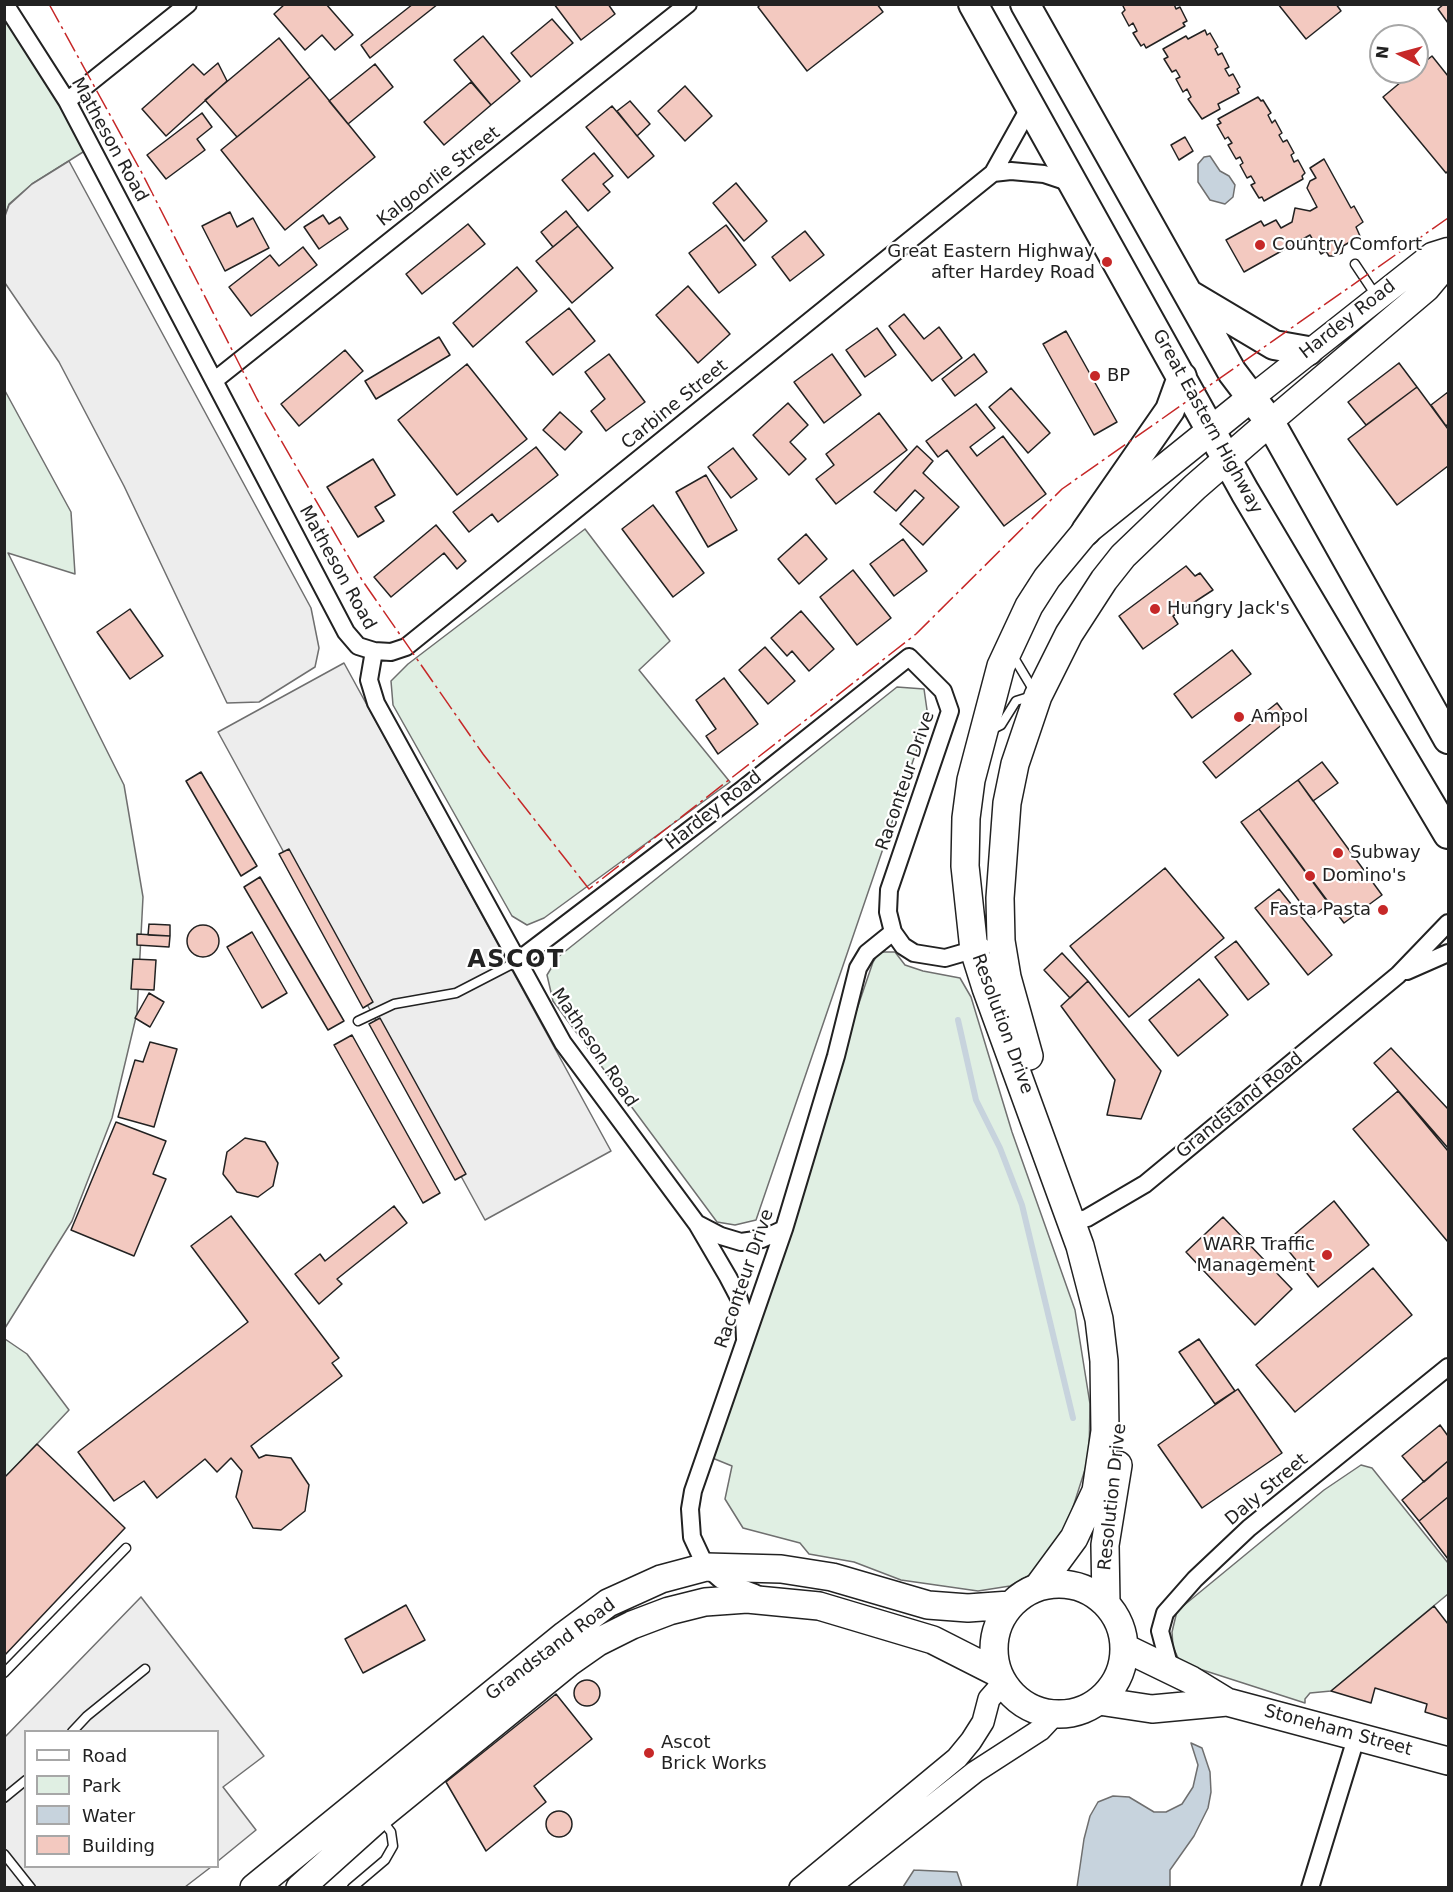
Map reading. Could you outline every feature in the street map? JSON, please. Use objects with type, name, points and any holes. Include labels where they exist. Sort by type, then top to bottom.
[{"type":"highway","name":"Great Eastern Highway","points":[[974,4],[1226,458],[1308,600],[1449,834]]},
{"type":"highway","points":[[1025,4],[1232,372],[1270,422],[1449,739]]},
{"type":"highway","points":[[1190,295],[1274,345],[1308,351]]},
{"type":"highway","points":[[1086,531],[1170,410],[1182,376]]},
{"type":"main road","name":"Hardey Road","points":[[1251,398],[1432,255],[1449,250]]},
{"type":"main road","name":"Hardey Road","points":[[1270,422],[1427,289],[1449,264]]},
{"type":"main road","name":"Resolution Drive","points":[[1106,1603],[1104,1554],[1119,1456],[1121,1382],[1109,1293],[986,988],[974,950],[967,900],[965,833],[971,780],[980,736],[1010,644],[1047,578],[1086,531],[1251,398]]},
{"type":"main road","name":"Resolution Drive","points":[[1038,1587],[1074,1538],[1096,1491],[1105,1431],[1106,1399],[1099,1318],[1080,1220],[1025,1044],[1001,941],[1000,898],[1007,803],[1015,764],[1038,696],[1069,634],[1104,580],[1149,528],[1226,458],[1270,422]]},
{"type":"main road","name":"Grandstand Road","points":[[254,1887],[608,1603],[661,1579],[706,1567],[781,1569],[832,1577],[928,1605],[968,1608],[1010,1605]]},
{"type":"main road","points":[[1055,1584],[1074,1585],[1091,1592],[1106,1603],[1123,1632],[1125,1648],[1118,1678],[1099,1701],[1078,1712],[1054,1715],[1024,1705],[1001,1678],[994,1656],[995,1638],[1001,1620],[1010,1605],[1023,1594],[1038,1587],[1055,1584]]},
{"type":"main road","name":"Grandstand Road","points":[[300,1887],[379,1817],[568,1663],[598,1642],[632,1625],[705,1602],[747,1599],[819,1606],[933,1640],[1001,1678]]},
{"type":"main road","name":"Stoneham Street","points":[[1125,1648],[1191,1680],[1227,1702],[1449,1761]]},
{"type":"main road","name":"Stoneham Street","points":[[1099,1701],[1152,1709],[1227,1702]]},
{"type":"street","name":"Matheson Road","points":[[5,4],[67,100],[346,632],[358,646],[374,651],[369,680],[376,703],[516,962],[563,1043],[697,1224],[738,1296],[744,1316],[745,1339]]},
{"type":"street","points":[[67,100],[188,4]]},
{"type":"street","name":"Kalgoorlie Street","points":[[214,380],[688,4]]},
{"type":"street","name":"Carbine Street","points":[[374,651],[391,652],[406,647],[993,173],[1031,105]]},
{"type":"street","points":[[993,173],[1011,171],[1044,174],[1074,184]]},
{"type":"street","name":"Hardey Road","points":[[516,962],[743,789],[909,657]]},
{"type":"street","name":"Raconteur Drive","points":[[706,1567],[692,1537],[692,1500],[784,1229],[836,1056],[858,968],[867,953],[893,932],[888,912],[889,890],[950,711],[943,692],[909,657]]},
{"type":"street","name":"Grandstand Road","points":[[1080,1220],[1145,1184],[1398,975],[1449,923]]},
{"type":"street","points":[[893,932],[903,946],[914,953],[930,957],[945,958],[1001,941]]},
{"type":"street","name":"Grandstand Road","points":[[1398,975],[1449,953]]},
{"type":"street","name":"Matheson Road","points":[[697,1224],[721,1236],[741,1242],[762,1239],[784,1229]]},
{"type":"street","name":"Daly Street","points":[[1171,1672],[1160,1631],[1165,1612],[1195,1579],[1249,1528],[1449,1367]]},
{"type":"street","points":[[706,1567],[721,1580],[782,1601]]},
{"type":"street","points":[[800,1887],[957,1758],[983,1722],[989,1699],[1001,1678]]},
{"type":"street","points":[[828,1887],[975,1772],[1040,1730],[1054,1715]]},
{"type":"street","points":[[1310,1887],[1357,1735]]},
{"type":"lane","points":[[1355,264],[1377,297]]},
{"type":"lane","points":[[980,736],[1001,724],[1017,701],[1038,696],[1013,658],[1010,644]]},
{"type":"lane","points":[[358,1021],[394,1004],[456,993],[516,962]]},
{"type":"lane","points":[[4,1673],[126,1548]]},
{"type":"lane","points":[[73,1730],[145,1669]]},
{"type":"lane","points":[[4,1798],[24,1782]]},
{"type":"lane","points":[[352,1887],[385,1860],[393,1846],[392,1832],[379,1817]]},
{"type":"lane","points":[[4,1854],[31,1887]]},
{"type":"green space","points":[[4,5],[91,147],[32,184],[9,204],[5,216]]},
{"type":"green space","points":[[4,389],[71,512],[75,574],[8,553],[124,785],[143,897],[137,1013],[112,1118],[72,1221],[5,1328]]},
{"type":"green space","points":[[585,529],[670,641],[639,670],[730,782],[544,918],[527,925],[512,916],[393,705],[391,681],[408,664]]},
{"type":"green space","points":[[897,687],[924,689],[928,717],[756,1220],[735,1225],[717,1222],[553,1001],[547,975],[558,957]]},
{"type":"green space","points":[[879,952],[895,952],[905,965],[960,978],[971,997],[1012,1132],[1075,1310],[1090,1404],[1089,1457],[1067,1526],[1052,1550],[1030,1575],[1010,1586],[978,1591],[901,1580],[854,1562],[809,1554],[800,1543],[743,1528],[725,1499],[732,1466],[705,1455],[873,962]]},
{"type":"green space","points":[[5,1339],[27,1354],[69,1410],[5,1478]]},
{"type":"green space","points":[[1361,1465],[1372,1468],[1448,1563],[1448,1594],[1331,1691],[1310,1693],[1305,1703],[1184,1664],[1179,1660],[1173,1647],[1172,1632],[1177,1611],[1324,1490]]},
{"type":"shaded area","points":[[69,161],[311,608],[319,648],[315,667],[259,702],[227,703],[124,486],[59,362],[5,283],[5,216],[9,205],[32,184]]},
{"type":"shaded area","points":[[344,663],[611,1151],[485,1220],[218,732]]},
{"type":"shaded area","points":[[141,1597],[264,1756],[223,1787],[256,1830],[219,1860],[219,1730],[24,1730],[24,1868],[210,1868],[185,1887],[5,1887],[4,1738]]},
{"type":"water","points":[[1210,156],[1220,171],[1229,176],[1235,185],[1233,197],[1225,204],[1210,200],[1198,182],[1198,164],[1204,157]]},
{"type":"water","points":[[1191,1743],[1202,1748],[1210,1772],[1211,1792],[1208,1808],[1194,1836],[1170,1870],[1170,1887],[1077,1887],[1084,1839],[1090,1816],[1098,1802],[1113,1796],[1129,1797],[1154,1812],[1166,1812],[1182,1804],[1193,1787],[1198,1765]]},
{"type":"water","points":[[914,1870],[957,1872],[962,1887],[903,1887]]},
{"type":"building","points":[[285,4],[326,4],[353,35],[335,50],[322,35],[305,50],[274,14]]},
{"type":"building","points":[[413,4],[438,4],[370,58],[361,45]]},
{"type":"building","points":[[554,4],[608,4],[615,14],[581,40]]},
{"type":"building","points":[[761,4],[877,4],[883,12],[807,71],[758,7]]},
{"type":"building","points":[[1122,4],[1174,4],[1176,9],[1180,7],[1187,21],[1183,23],[1185,26],[1146,48],[1144,44],[1141,46],[1133,33],[1137,31],[1133,23],[1129,26],[1122,13],[1125,10]]},
{"type":"building","points":[[1278,4],[1336,4],[1341,11],[1306,39]]},
{"type":"building","points":[[1448,4],[1448,23],[1438,9]]},
{"type":"building","points":[[552,19],[573,43],[531,77],[511,53]]},
{"type":"building","points":[[1205,30],[1207,35],[1210,33],[1218,47],[1215,49],[1218,55],[1222,53],[1229,67],[1225,69],[1229,76],[1233,74],[1240,87],[1237,89],[1239,93],[1218,104],[1220,109],[1202,119],[1188,99],[1191,97],[1187,89],[1183,92],[1176,79],[1180,77],[1176,70],[1172,72],[1164,59],[1168,57],[1163,49],[1186,36],[1188,39]]},
{"type":"building","points":[[483,36],[520,81],[491,105],[454,60]]},
{"type":"building","points":[[279,38],[310,77],[237,137],[205,100]]},
{"type":"building","points":[[1432,56],[1448,76],[1448,171],[1446,173],[1383,97],[1399,84],[1429,84],[1429,58]]},
{"type":"building","points":[[218,63],[227,81],[166,136],[142,109],[193,64],[204,75]]},
{"type":"building","points":[[375,64],[393,87],[348,124],[329,101]]},
{"type":"building","points":[[310,77],[375,157],[285,230],[221,150]]},
{"type":"building","points":[[471,82],[491,105],[444,145],[424,122]]},
{"type":"building","points":[[685,86],[712,116],[685,141],[658,111]]},
{"type":"building","points":[[1258,97],[1261,101],[1263,100],[1271,113],[1268,115],[1272,123],[1275,120],[1282,133],[1279,135],[1283,142],[1287,140],[1294,153],[1291,155],[1294,162],[1298,160],[1305,173],[1302,176],[1303,179],[1264,201],[1262,197],[1259,198],[1251,185],[1255,183],[1251,176],[1247,178],[1240,165],[1243,163],[1240,157],[1236,159],[1228,145],[1232,143],[1228,137],[1225,139],[1217,125],[1221,123],[1218,119]]},
{"type":"building","points":[[630,101],[650,124],[637,136],[617,111]]},
{"type":"building","points":[[612,106],[654,156],[628,178],[586,127]]},
{"type":"building","points":[[202,113],[212,127],[197,139],[205,150],[166,179],[147,155]]},
{"type":"building","points":[[1185,137],[1193,151],[1179,160],[1171,145]]},
{"type":"building","points":[[594,153],[613,176],[603,184],[610,192],[588,211],[562,180]]},
{"type":"building","points":[[1324,159],[1351,208],[1354,206],[1363,222],[1356,227],[1360,236],[1343,246],[1342,253],[1329,256],[1326,251],[1321,254],[1310,235],[1244,272],[1226,240],[1261,221],[1264,226],[1276,220],[1281,228],[1292,222],[1295,208],[1310,211],[1317,207],[1307,188],[1310,181],[1316,178],[1310,168]]},
{"type":"building","points":[[736,183],[767,221],[744,241],[713,203]]},
{"type":"building","points":[[566,211],[578,226],[553,247],[541,232]]},
{"type":"building","points":[[230,212],[237,227],[253,218],[269,248],[225,271],[202,226]]},
{"type":"building","points":[[323,215],[329,224],[340,217],[348,229],[319,249],[304,227]]},
{"type":"building","points":[[468,224],[485,244],[422,294],[406,274]]},
{"type":"building","points":[[726,225],[756,265],[719,293],[689,253]]},
{"type":"building","points":[[578,226],[613,268],[572,303],[536,261]]},
{"type":"building","points":[[805,231],[824,255],[790,281],[772,257]]},
{"type":"building","points":[[303,247],[317,265],[251,316],[229,287],[270,255],[279,266]]},
{"type":"building","points":[[517,267],[537,291],[473,347],[453,323]]},
{"type":"building","points":[[688,286],[730,334],[698,363],[656,315]]},
{"type":"building","points":[[569,308],[595,341],[553,375],[526,342]]},
{"type":"building","points":[[904,314],[924,339],[939,327],[962,358],[932,381],[889,326]]},
{"type":"building","points":[[877,328],[896,355],[865,377],[846,350]]},
{"type":"building","points":[[1066,331],[1117,422],[1094,435],[1043,344]]},
{"type":"building","points":[[439,337],[450,355],[376,399],[365,381]]},
{"type":"building","points":[[345,350],[363,371],[299,426],[281,404]]},
{"type":"building","points":[[609,354],[645,402],[606,431],[591,411],[605,399],[585,372]]},
{"type":"building","points":[[832,354],[861,395],[824,423],[794,382]]},
{"type":"building","points":[[974,354],[987,372],[955,396],[942,379]]},
{"type":"building","points":[[1399,363],[1417,387],[1366,425],[1348,402]]},
{"type":"building","points":[[467,364],[527,439],[457,495],[398,420]]},
{"type":"building","points":[[1417,387],[1448,429],[1448,466],[1397,505],[1348,439]]},
{"type":"building","points":[[1011,388],[1050,433],[1028,453],[989,407]]},
{"type":"building","points":[[1448,392],[1448,424],[1446,426],[1431,405]]},
{"type":"building","points":[[788,403],[808,425],[790,442],[806,459],[789,475],[753,435]]},
{"type":"building","points":[[976,404],[995,428],[970,447],[977,456],[1003,436],[1046,494],[1004,526],[947,450],[938,457],[926,441]]},
{"type":"building","points":[[560,412],[582,432],[565,450],[543,430]]},
{"type":"building","points":[[879,413],[907,450],[836,504],[816,479],[834,465],[826,454]]},
{"type":"building","points":[[917,446],[933,461],[923,473],[959,507],[923,545],[900,524],[924,498],[915,490],[896,511],[874,492]]},
{"type":"building","points":[[536,447],[558,475],[498,522],[492,514],[469,532],[453,512]]},
{"type":"building","points":[[733,448],[757,479],[731,498],[708,467]]},
{"type":"building","points":[[373,459],[395,495],[375,507],[384,521],[358,537],[327,487]]},
{"type":"building","points":[[706,475],[737,530],[708,547],[676,492]]},
{"type":"building","points":[[653,505],[704,573],[673,597],[622,529]]},
{"type":"building","points":[[436,525],[466,561],[457,569],[444,553],[391,597],[374,577]]},
{"type":"building","points":[[806,534],[827,559],[799,584],[778,559]]},
{"type":"building","points":[[903,539],[927,571],[894,596],[870,564]]},
{"type":"building","name":"Hungry Jack's","points":[[1186,566],[1195,576],[1200,573],[1213,590],[1173,616],[1178,624],[1143,649],[1119,616]]},
{"type":"building","points":[[853,570],[891,618],[857,645],[820,597]]},
{"type":"building","points":[[130,609],[163,656],[130,679],[97,632]]},
{"type":"building","points":[[801,611],[834,649],[809,671],[792,651],[787,656],[771,638]]},
{"type":"building","points":[[765,647],[795,681],[768,704],[739,670]]},
{"type":"building","points":[[1232,650],[1251,674],[1192,718],[1174,694]]},
{"type":"building","points":[[724,678],[758,724],[718,754],[706,736],[716,729],[696,700]]},
{"type":"building","points":[[1277,703],[1289,719],[1216,778],[1203,762]]},
{"type":"building","points":[[1322,762],[1338,783],[1313,801],[1298,780]]},
{"type":"building","points":[[201,772],[257,866],[241,876],[186,781]]},
{"type":"building","points":[[1298,780],[1382,895],[1344,923],[1259,809]]},
{"type":"building","points":[[1259,809],[1329,904],[1311,917],[1241,822]]},
{"type":"building","points":[[289,849],[373,1002],[363,1008],[279,854]]},
{"type":"building","points":[[1165,868],[1224,938],[1129,1017],[1070,946]]},
{"type":"building","points":[[260,877],[344,1021],[328,1030],[244,887]]},
{"type":"building","points":[[1279,889],[1332,955],[1308,975],[1255,908]]},
{"type":"building","points":[[149,924],[170,925],[170,936],[148,935]]},
{"type":"building","points":[[203,925],[214,930],[219,941],[214,952],[203,957],[192,952],[187,941],[192,930]]},
{"type":"building","points":[[252,932],[287,993],[262,1008],[227,947]]},
{"type":"building","points":[[137,934],[170,936],[169,947],[137,945]]},
{"type":"building","points":[[1236,941],[1269,984],[1248,1000],[1215,957]]},
{"type":"building","points":[[1062,953],[1088,981],[1070,998],[1044,970]]},
{"type":"building","points":[[133,959],[156,960],[154,990],[131,989]]},
{"type":"building","points":[[1199,979],[1228,1015],[1178,1056],[1149,1020]]},
{"type":"building","points":[[1088,981],[1161,1071],[1141,1119],[1107,1115],[1115,1080],[1061,1006]]},
{"type":"building","points":[[149,993],[164,1002],[150,1027],[135,1018]]},
{"type":"building","points":[[380,1018],[466,1174],[455,1180],[369,1024]]},
{"type":"building","points":[[352,1035],[440,1193],[423,1203],[334,1045]]},
{"type":"building","points":[[150,1042],[177,1049],[154,1127],[118,1117],[135,1060],[143,1062]]},
{"type":"building","points":[[1391,1048],[1448,1109],[1448,1148],[1374,1063]]},
{"type":"building","points":[[1398,1091],[1448,1151],[1448,1242],[1353,1129]]},
{"type":"building","points":[[116,1122],[166,1141],[153,1174],[166,1179],[134,1256],[71,1230]]},
{"type":"building","points":[[245,1138],[265,1142],[278,1163],[273,1186],[258,1197],[237,1192],[223,1174],[227,1152]]},
{"type":"building","points":[[1334,1201],[1369,1245],[1318,1287],[1283,1244]]},
{"type":"building","points":[[394,1206],[407,1223],[337,1279],[342,1284],[319,1304],[295,1274],[320,1254],[325,1261]]},
{"type":"building","points":[[231,1216],[339,1358],[332,1363],[342,1376],[251,1446],[259,1458],[266,1455],[291,1458],[309,1485],[305,1511],[281,1530],[253,1528],[236,1497],[242,1471],[231,1458],[217,1472],[205,1459],[157,1498],[144,1481],[114,1501],[78,1452],[248,1322],[191,1246]]},
{"type":"building","points":[[1223,1217],[1292,1289],[1255,1325],[1186,1252]]},
{"type":"building","points":[[1373,1268],[1412,1315],[1295,1412],[1256,1365]]},
{"type":"building","points":[[1199,1339],[1235,1391],[1215,1404],[1179,1352]]},
{"type":"building","points":[[1238,1389],[1282,1453],[1202,1508],[1158,1445]]},
{"type":"building","points":[[1440,1425],[1448,1436],[1448,1461],[1424,1482],[1402,1456]]},
{"type":"building","points":[[37,1444],[125,1528],[4,1656],[4,1478]]},
{"type":"building","points":[[1448,1461],[1448,1497],[1419,1521],[1402,1500]]},
{"type":"building","points":[[1448,1497],[1448,1559],[1419,1521]]},
{"type":"building","points":[[406,1605],[425,1640],[363,1673],[345,1639]]},
{"type":"building","points":[[1434,1606],[1448,1624],[1448,1719],[1425,1712],[1427,1704],[1375,1688],[1371,1703],[1331,1691]]},
{"type":"building","points":[[587,1680],[596,1684],[600,1693],[596,1702],[587,1706],[578,1702],[574,1693],[578,1684]]},
{"type":"building","points":[[556,1694],[592,1739],[534,1786],[546,1802],[486,1851],[446,1782]]},
{"type":"building","points":[[559,1811],[568,1815],[572,1824],[568,1833],[559,1837],[550,1833],[546,1824],[550,1815]]},
{"type":"waterway","points":[[958,1020],[976,1100],[1000,1148],[1022,1205],[1073,1418]]},
{"type":"power","points":[[49,4],[143,175],[257,399],[362,580],[483,754],[589,889],[916,634],[1062,489],[1448,218]]},
{"type":"place","name":"Country Comfort","points":[[1260,245]]},
{"type":"place","name":"Great Eastern Highway after Hardey Road","points":[[1107,262]]},
{"type":"place","name":"BP","points":[[1095,376]]},
{"type":"place","name":"Hungry Jack's","points":[[1155,609]]},
{"type":"place","name":"Ampol","points":[[1239,717]]},
{"type":"place","name":"Subway","points":[[1338,853]]},
{"type":"place","name":"Domino's","points":[[1310,876]]},
{"type":"place","name":"Fasta Pasta","points":[[1383,910]]},
{"type":"place","name":"WARP Traffic Management","points":[[1327,1255]]},
{"type":"place","name":"Ascot Brick Works","points":[[649,1753]]},
{"type":"district","name":"ASCOT","points":[[516,961]]}]
